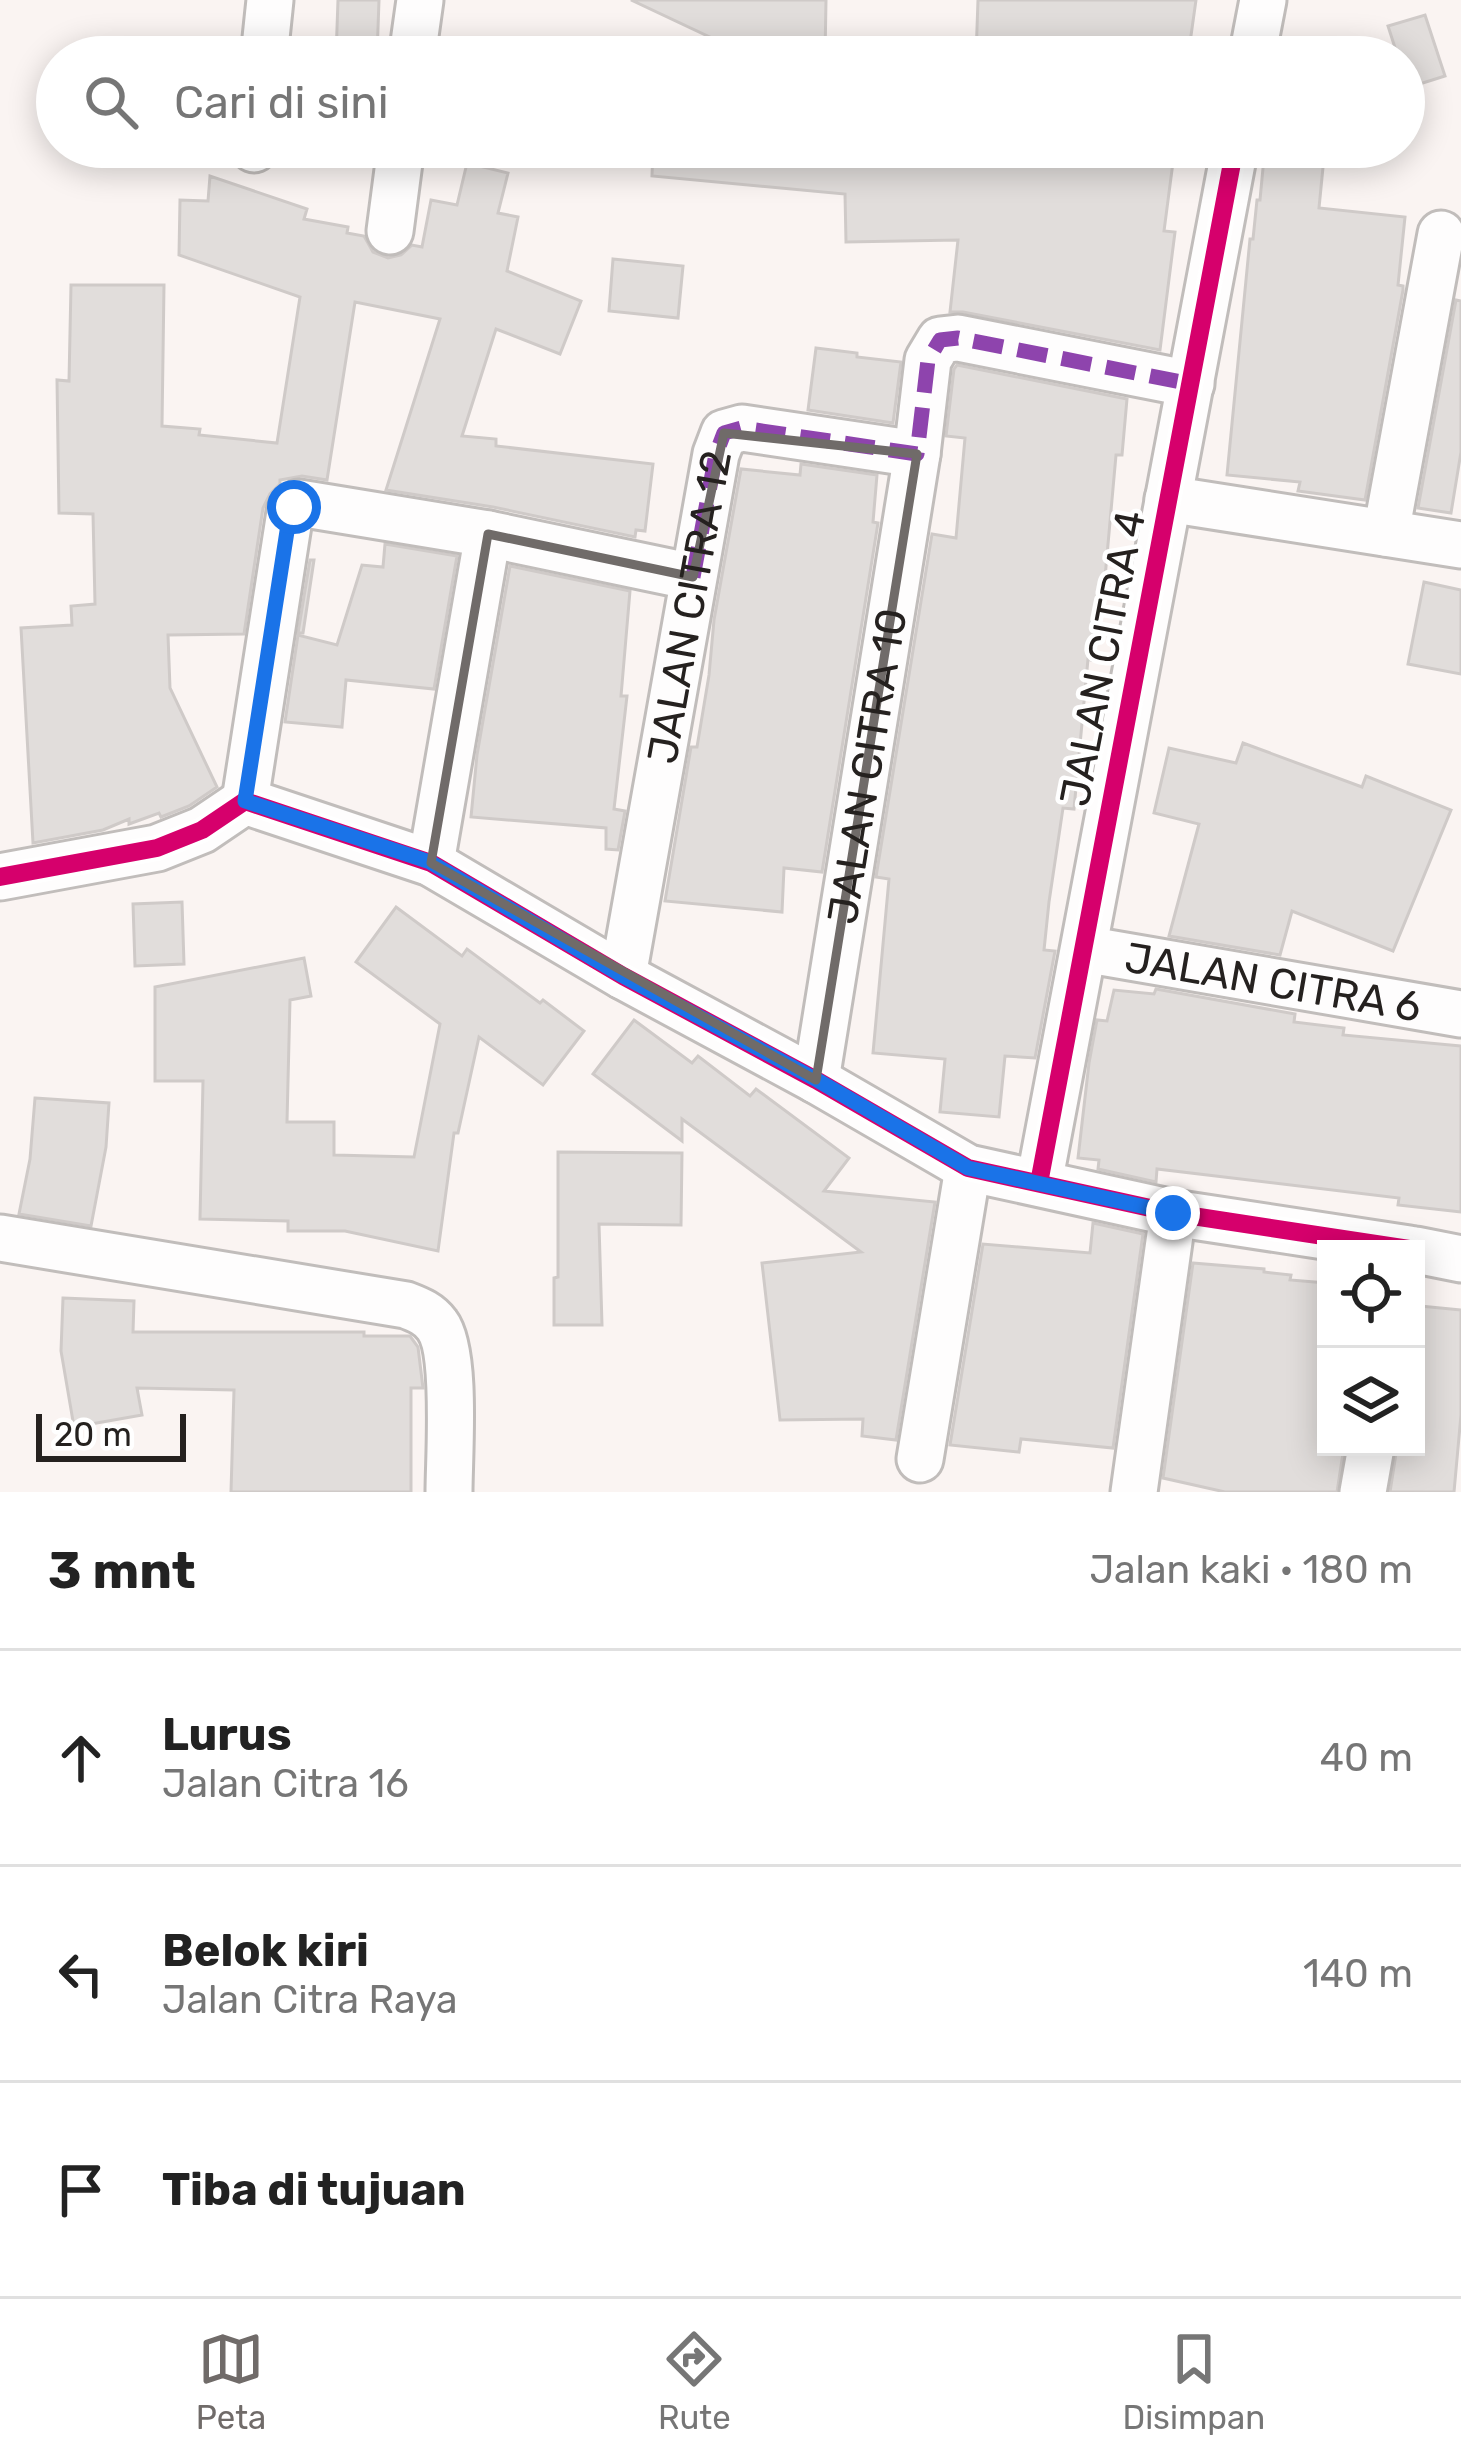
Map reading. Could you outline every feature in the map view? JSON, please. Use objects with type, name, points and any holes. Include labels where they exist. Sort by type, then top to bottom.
[{"type":"street","points":[[267,36],[271,0]]},
{"type":"street","points":[[415,36],[420,0]]},
{"type":"street","points":[[1256,36],[1263,0]]},
{"type":"street","points":[[390,231],[398,168]]},
{"type":"street","name":"JALAN CITRA 4","points":[[1040,1183],[1231,168]]},
{"type":"street","points":[[1386,533],[1441,234]]},
{"type":"street","name":"JALAN CITRA 10","points":[[817,1080],[928,360],[940,340],[958,338],[1191,384]]},
{"type":"street","name":"JALAN CITRA 12","points":[[623,976],[716,454],[724,433],[742,428],[917,454]]},
{"type":"street","points":[[1168,499],[1461,545]]},
{"type":"street","points":[[0,877],[157,848],[202,830],[245,801],[290,512],[299,503],[488,534],[693,578]]},
{"type":"street","points":[[430,862],[488,534]]},
{"type":"street","points":[[245,801],[430,862],[623,976],[968,1168],[1173,1213],[1349,1240]]},
{"type":"street","name":"JALAN CITRA 6","points":[[1084,949],[1461,1014]]},
{"type":"street","points":[[920,1459],[968,1168]]},
{"type":"street","points":[[1135,1492],[1173,1213]]},
{"type":"street","points":[[0,1238],[406,1305],[425,1312],[440,1328],[449,1354],[449,1492]]},
{"type":"street","points":[[1425,1252],[1461,1259]]},
{"type":"street","points":[[1363,1492],[1369,1456]]},
{"type":"highlighted area","points":[[724,433],[917,454],[816,1080],[431,863],[488,534],[693,577]]},
{"type":"building","points":[[338,0],[379,0],[378,36],[337,36]]},
{"type":"building","points":[[631,0],[826,0],[825,36],[707,36]]},
{"type":"building","points":[[978,0],[1196,0],[1191,36],[977,36]]},
{"type":"building","points":[[1425,15],[1445,76],[1425,82],[1425,36],[1391,36],[1388,26]]},
{"type":"building","points":[[466,168],[508,173],[498,213],[518,217],[507,271],[581,301],[560,354],[496,329],[462,436],[496,439],[496,446],[653,464],[645,531],[636,530],[635,537],[386,490],[440,319],[355,302],[327,480],[302,476],[280,480],[270,494],[263,508],[244,634],[168,635],[170,688],[217,787],[161,817],[159,813],[129,824],[129,819],[103,830],[33,843],[21,628],[72,625],[71,606],[95,604],[93,514],[59,513],[57,380],[69,381],[71,285],[164,285],[162,426],[277,443],[300,297],[179,255],[180,200],[208,201],[210,176],[307,209],[304,219],[348,227],[347,233],[364,236],[373,252],[388,258],[412,245],[422,247],[431,200],[457,205]]},
{"type":"building","points":[[652,168],[1172,168],[1164,231],[1175,232],[1160,350],[950,312],[958,240],[846,242],[845,194],[652,176]]},
{"type":"building","points":[[1263,168],[1323,168],[1319,208],[1405,217],[1398,285],[1403,290],[1365,500],[1298,491],[1300,482],[1227,475],[1250,239]]},
{"type":"building","points":[[613,259],[683,266],[678,318],[609,311]]},
{"type":"building","points":[[1456,300],[1461,301],[1461,452],[1451,513],[1418,508]]},
{"type":"building","points":[[816,348],[901,362],[893,423],[808,410]]},
{"type":"building","points":[[957,365],[1127,399],[1122,455],[1116,455],[1103,600],[1097,600],[1088,659],[1074,809],[1063,808],[1049,902],[1044,950],[1055,951],[1035,1058],[1005,1056],[999,1117],[940,1112],[945,1059],[873,1053],[889,879],[876,877],[932,534],[956,538],[965,438],[946,436]]},
{"type":"building","points":[[801,464],[877,475],[873,522],[878,523],[822,872],[784,868],[782,912],[665,901],[691,747],[697,747],[741,469],[800,475]]},
{"type":"building","points":[[385,544],[457,556],[434,689],[346,680],[342,727],[285,722],[298,635],[337,645],[362,565],[383,567]]},
{"type":"building","points":[[310,560],[314,560],[303,633],[298,633]]},
{"type":"building","points":[[510,566],[630,591],[621,696],[627,696],[614,809],[625,811],[618,850],[606,849],[606,828],[471,817]]},
{"type":"building","points":[[1424,582],[1461,590],[1461,674],[1408,664]]},
{"type":"building","points":[[1243,743],[1362,787],[1366,776],[1451,810],[1393,951],[1292,911],[1280,955],[1169,936],[1199,824],[1154,813],[1169,748],[1236,763]]},
{"type":"building","points":[[182,902],[184,964],[135,966],[133,904]]},
{"type":"building","points":[[396,907],[462,956],[467,949],[584,1031],[543,1085],[479,1037],[458,1133],[454,1133],[438,1251],[345,1231],[288,1231],[288,1221],[200,1219],[203,1081],[155,1081],[155,987],[304,958],[311,996],[290,1000],[287,1122],[334,1122],[334,1155],[414,1157],[440,1024],[356,962]]},
{"type":"building","points":[[1156,989],[1295,1014],[1294,1022],[1344,1028],[1343,1035],[1461,1046],[1461,1212],[1398,1205],[1399,1198],[1157,1169],[1156,1182],[1098,1169],[1099,1160],[1078,1158],[1097,1020],[1107,1021],[1114,990],[1154,994]]},
{"type":"building","points":[[634,1020],[692,1063],[698,1056],[750,1096],[756,1089],[849,1158],[824,1191],[935,1202],[896,1440],[862,1436],[863,1419],[780,1420],[762,1263],[861,1252],[682,1119],[682,1141],[593,1074]]},
{"type":"building","points":[[35,1098],[109,1103],[91,1226],[19,1214]]},
{"type":"building","points":[[558,1152],[682,1153],[681,1225],[599,1224],[602,1325],[554,1325]]},
{"type":"building","points":[[1093,1223],[1143,1234],[1113,1448],[1021,1439],[1019,1452],[950,1445],[983,1244],[1090,1253]]},
{"type":"building","points":[[1193,1263],[1264,1269],[1291,1275],[1290,1280],[1317,1282],[1317,1456],[1343,1456],[1337,1492],[1225,1492],[1163,1478]]},
{"type":"building","points":[[63,1298],[134,1301],[133,1332],[410,1336],[418,1347],[423,1388],[411,1388],[411,1492],[231,1492],[234,1390],[137,1388],[142,1415],[74,1427],[61,1351]]},
{"type":"building","points":[[1425,1306],[1461,1310],[1461,1415],[1454,1492],[1390,1492],[1396,1456],[1425,1456]]},
{"type":"marked path","points":[[693,577],[724,433],[742,428],[917,454],[928,360],[940,340],[958,338],[1191,384]]},
{"type":"cycle path","points":[[1039,1183],[1231,168]]},
{"type":"cycle path","points":[[0,877],[157,848],[202,830],[245,801],[431,863],[968,1168],[1173,1213],[1350,1240]]},
{"type":"route","points":[[294,507],[245,801],[430,862],[623,976],[968,1168],[1173,1213]]}]
